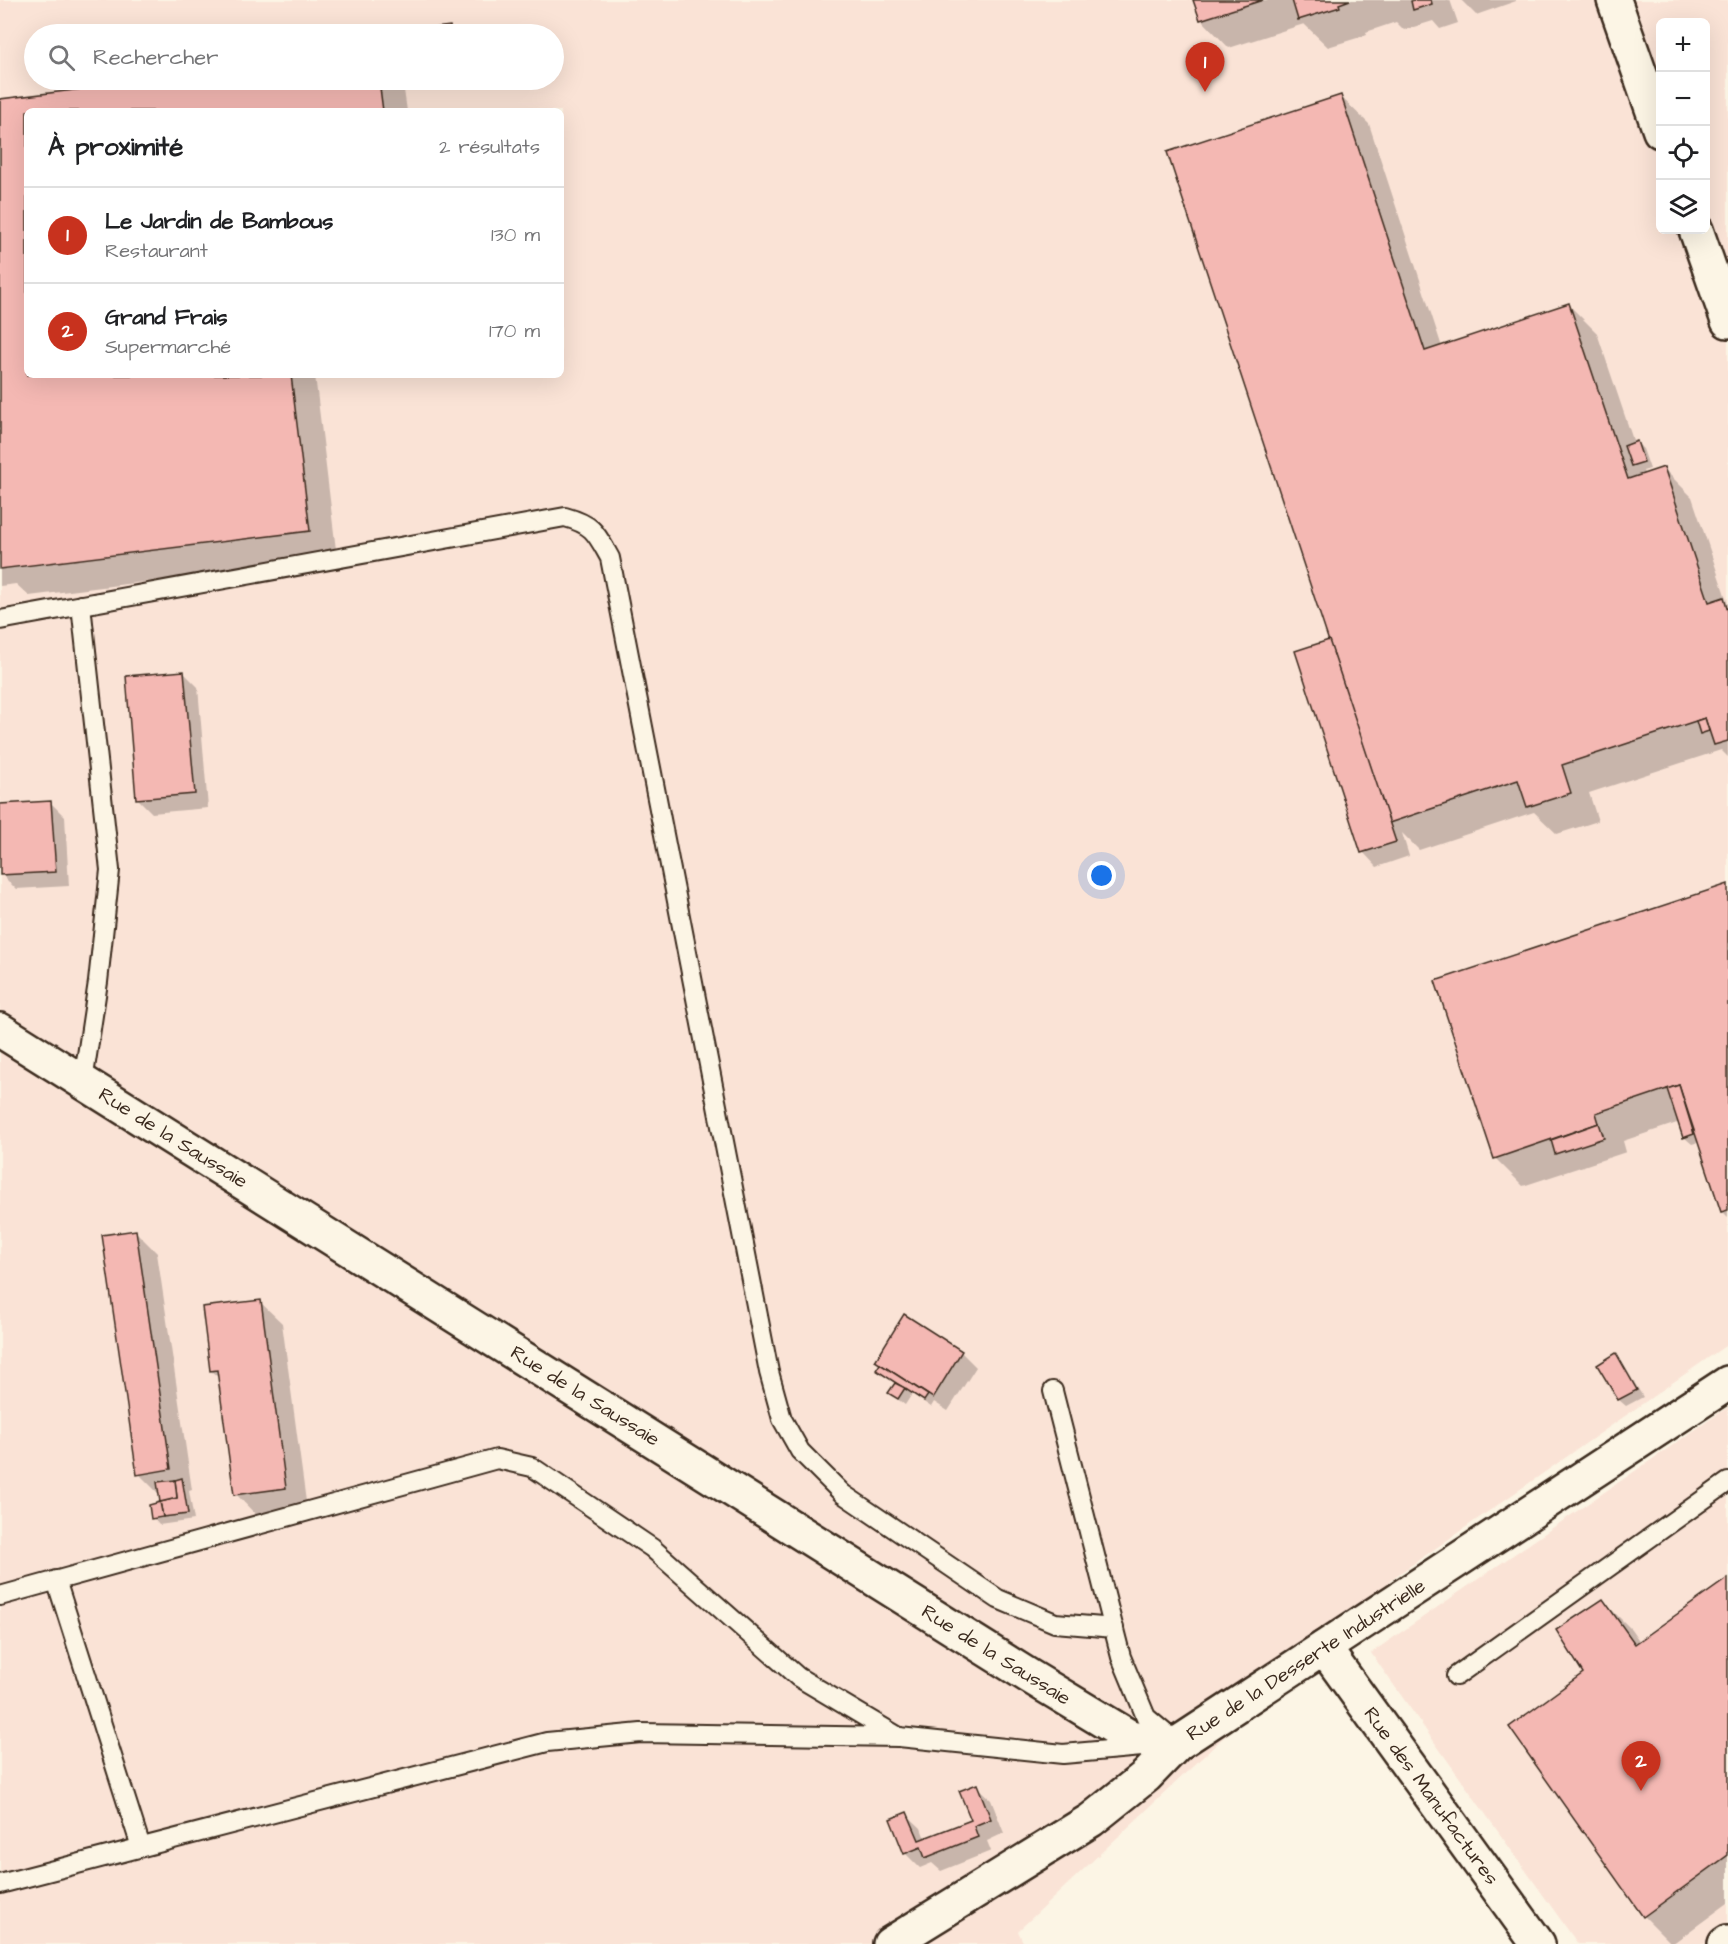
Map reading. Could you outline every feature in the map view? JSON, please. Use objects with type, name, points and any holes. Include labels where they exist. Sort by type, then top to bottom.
[{"type":"street","points":[[1614,0],[1658,126]]},
{"type":"street","points":[[1697,234],[1728,321]]},
{"type":"street","name":"Rue de la Saussaie","points":[[0,1030],[1029,1676],[1130,1737],[1177,1744]]},
{"type":"street","name":"Rue de la Desserte Industrielle","points":[[890,1944],[1091,1820],[1146,1776],[1177,1744],[1728,1383]]},
{"type":"street","name":"Rue des Manufactures","points":[[1324,1648],[1538,1944]]},
{"type":"lane","points":[[0,620],[565,517],[583,522],[597,533],[610,558],[769,1372],[782,1419],[800,1451],[843,1494],[998,1599],[1055,1623],[1114,1628]]},
{"type":"lane","points":[[81,605],[110,870],[98,982],[83,1082]]},
{"type":"lane","points":[[1053,1391],[1121,1657],[1146,1717],[1177,1744]]},
{"type":"lane","points":[[0,1596],[497,1459],[532,1467],[651,1548],[798,1677],[899,1737]]},
{"type":"lane","points":[[1456,1676],[1728,1482]]},
{"type":"lane","points":[[56,1580],[141,1847]]},
{"type":"lane","points":[[0,1884],[547,1742],[641,1733],[899,1737],[1063,1754],[1177,1744]]},
{"type":"shaded area","points":[[0,0],[1728,0],[1728,1344],[1393,1578],[1018,1931],[1024,1944],[0,1944]]},
{"type":"shaded area","points":[[1728,1407],[1728,1944],[1578,1944],[1371,1653]]},
{"type":"building","points":[[1193,0],[1263,0],[1200,20]]},
{"type":"building","points":[[1292,0],[1350,0],[1339,4],[1340,7],[1298,20]]},
{"type":"building","points":[[1431,0],[1432,4],[1413,10],[1411,1]]},
{"type":"building","points":[[74,90],[380,90],[383,108],[24,108],[24,378],[291,378],[310,531],[0,569],[0,99]]},
{"type":"building","points":[[1341,95],[1425,351],[1569,303],[1628,479],[1664,467],[1709,602],[1724,597],[1728,611],[1728,741],[1714,745],[1705,718],[1562,765],[1571,793],[1527,807],[1518,780],[1389,823],[1167,152]]},
{"type":"building","points":[[1637,441],[1644,462],[1631,466],[1624,446]]},
{"type":"building","points":[[1329,640],[1396,842],[1361,853],[1295,651]]},
{"type":"building","points":[[184,671],[195,794],[136,799],[126,676]]},
{"type":"building","points":[[1705,718],[1709,731],[1700,734],[1696,721]]},
{"type":"building","points":[[51,801],[56,872],[0,875],[0,804]]},
{"type":"building","points":[[1728,884],[1728,1210],[1721,1212],[1679,1085],[1596,1113],[1599,1123],[1494,1159],[1435,981]]},
{"type":"building","points":[[1679,1085],[1694,1134],[1683,1138],[1667,1089]]},
{"type":"building","points":[[1599,1123],[1604,1138],[1555,1154],[1551,1140]]},
{"type":"building","points":[[136,1230],[171,1469],[137,1475],[102,1235]]},
{"type":"building","points":[[261,1300],[286,1488],[234,1495],[217,1370],[210,1371],[202,1307]]},
{"type":"building","points":[[904,1314],[962,1351],[933,1398],[875,1361]]},
{"type":"building","points":[[1616,1353],[1637,1390],[1618,1400],[1597,1365]]},
{"type":"building","points":[[880,1364],[928,1395],[924,1401],[876,1370]]},
{"type":"building","points":[[895,1383],[905,1388],[898,1399],[888,1393]]},
{"type":"building","points":[[182,1478],[188,1514],[163,1517],[160,1502],[177,1498],[175,1480]]},
{"type":"building","points":[[175,1480],[177,1498],[160,1502],[157,1482]]},
{"type":"building","points":[[160,1502],[163,1517],[151,1519],[149,1505]]},
{"type":"building","points":[[1728,1578],[1728,1855],[1643,1917],[1509,1727],[1583,1673],[1556,1630],[1603,1599],[1635,1644]]},
{"type":"building","points":[[977,1784],[991,1819],[974,1826],[978,1837],[925,1858],[921,1847],[904,1854],[890,1819],[907,1812],[919,1840],[971,1820],[959,1791]]},
{"type":"place","name":"Le Jardin de Bambous","points":[[1205,92]]},
{"type":"place","name":"Grand Frais","points":[[1641,1791]]}]
